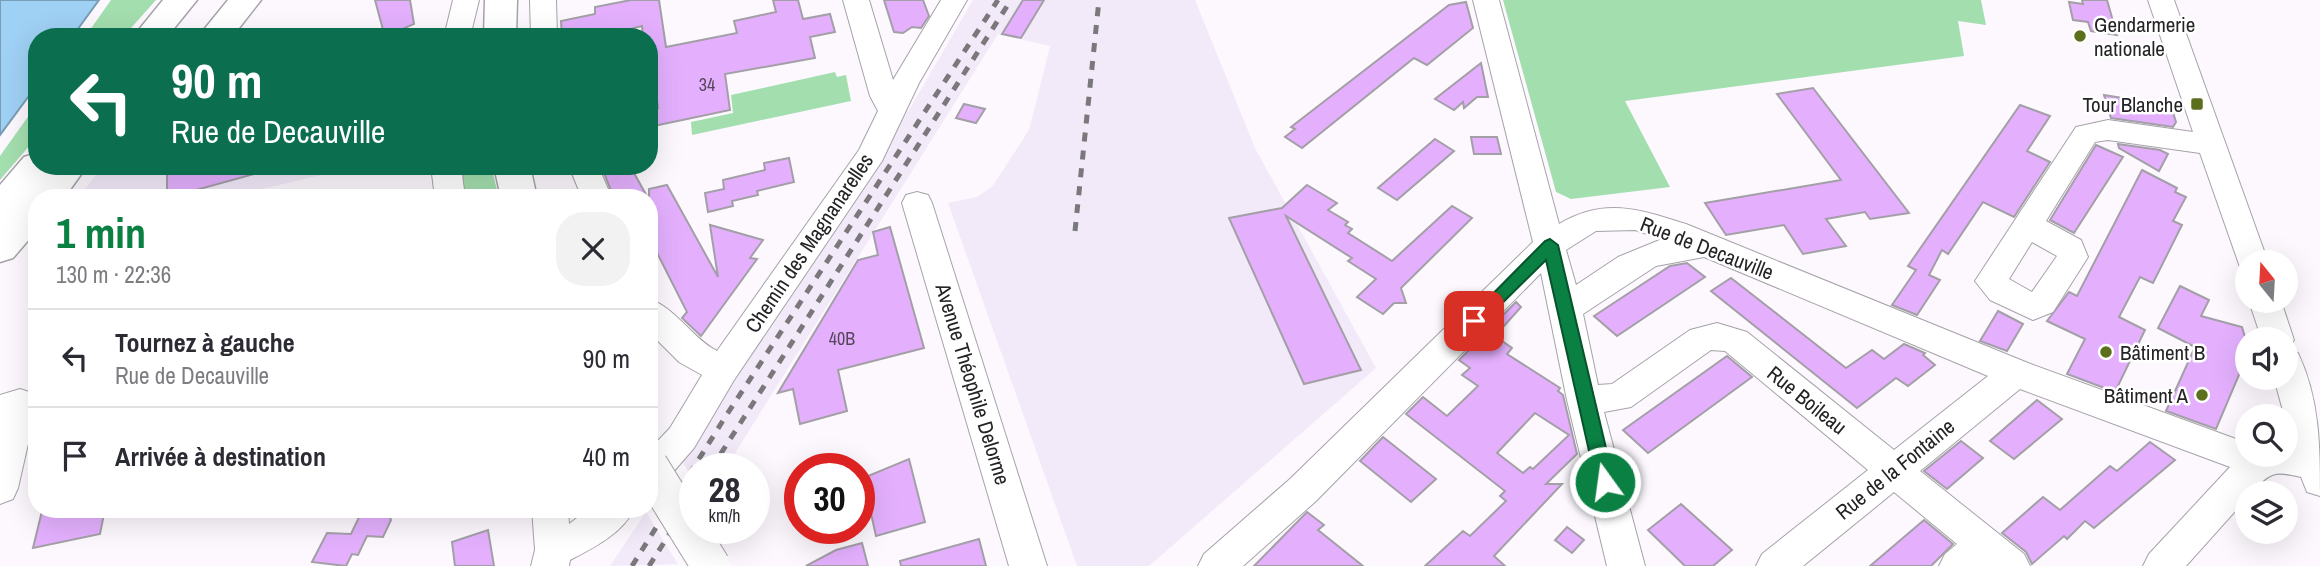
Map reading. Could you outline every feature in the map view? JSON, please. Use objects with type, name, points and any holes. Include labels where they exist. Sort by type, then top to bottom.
[{"type":"main road","points":[[157,28],[181,0]]},
{"type":"main road","points":[[186,28],[209,0]]},
{"type":"main road","points":[[222,28],[245,0]]},
{"type":"main road","points":[[499,28],[500,0]]},
{"type":"main road","points":[[0,209],[28,194]]},
{"type":"main road","points":[[0,248],[28,212]]},
{"type":"main road","points":[[658,481],[711,566]]},
{"type":"street","points":[[459,28],[466,0]]},
{"type":"street","points":[[543,0],[544,28]]},
{"type":"street","points":[[856,0],[884,96],[891,110]]},
{"type":"street","name":"Chemin des Magnanarelles","points":[[658,465],[682,438],[722,370],[872,154],[891,110],[954,0]]},
{"type":"street","points":[[1486,0],[1566,309],[1620,562]]},
{"type":"street","points":[[2161,0],[2248,250]]},
{"type":"street","points":[[2027,225],[2086,134],[2108,130],[2212,145]]},
{"type":"street","name":"Avenue Théophile Delorme","points":[[917,203],[1028,566]]},
{"type":"street","name":"Rue de Decauville","points":[[1217,566],[1303,491],[1550,245],[1590,220],[1636,219],[2016,373],[2235,454]]},
{"type":"street","points":[[1566,309],[1647,254],[1681,246],[1708,246]]},
{"type":"street","points":[[658,321],[691,353],[722,370]]},
{"type":"street","name":"Rue Boileau","points":[[1584,400],[1619,397],[1702,339],[1717,336],[1735,341],[1894,471],[1984,559]]},
{"type":"street","name":"Rue de la Fontaine","points":[[1775,566],[2016,373]]},
{"type":"street","points":[[2294,390],[2318,473]]},
{"type":"street","points":[[0,409],[20,403],[0,488]]},
{"type":"street","points":[[2298,464],[2318,473]]},
{"type":"street","points":[[2162,566],[2252,467]]},
{"type":"street","points":[[550,518],[551,558]]},
{"type":"street","points":[[551,558],[605,518]]},
{"type":"shaded area","points":[[973,0],[1195,0],[1255,148],[1376,368],[1149,566],[1077,566],[948,203],[977,197],[992,187],[1029,130],[1050,46],[998,34],[735,453],[682,453],[912,105]]},
{"type":"shaded area","points":[[96,175],[321,175],[262,189],[85,189]]},
{"type":"shaded area","points":[[642,518],[650,518],[678,564],[610,566]]},
{"type":"green space","points":[[111,0],[156,0],[131,28],[91,28]]},
{"type":"green space","points":[[1503,0],[1981,0],[1986,25],[1958,21],[1964,56],[1625,101],[1670,187],[1571,199],[1556,192]]},
{"type":"green space","points":[[835,72],[837,77],[846,75],[851,101],[692,135],[691,122],[733,113],[731,95]]},
{"type":"green space","points":[[28,117],[28,147],[0,180],[0,156]]},
{"type":"green space","points":[[457,175],[493,175],[497,189],[459,189]]},
{"type":"water","points":[[0,0],[99,0],[79,28],[28,28],[28,97],[0,135]]},
{"type":"building","points":[[375,0],[410,0],[414,24],[405,28],[383,28]]},
{"type":"building","points":[[631,0],[659,0],[666,47],[737,33],[734,21],[776,12],[773,0],[798,0],[803,19],[830,14],[835,32],[810,37],[815,58],[725,74],[730,110],[658,125],[658,28],[561,28],[561,21],[595,14],[595,7]]},
{"type":"building","points":[[884,0],[923,0],[929,16],[921,28],[912,27],[903,33],[894,32]]},
{"type":"building","points":[[1023,0],[1044,0],[1021,38],[1002,34]]},
{"type":"building","points":[[2082,0],[2107,0],[2117,35],[2091,31],[2088,22],[2073,20],[2069,2],[2083,4]]},
{"type":"building","points":[[1466,2],[1473,28],[1427,65],[1414,58],[1302,148],[1285,137],[1295,129],[1291,127],[1449,5]]},
{"type":"building","points":[[1481,63],[1488,97],[1477,97],[1464,108],[1463,102],[1454,110],[1435,99]]},
{"type":"building","points":[[1813,88],[1909,213],[1870,219],[1865,212],[1826,219],[1846,246],[1803,254],[1784,225],[1726,235],[1705,203],[1841,180],[1777,94]]},
{"type":"building","points":[[2104,95],[2171,106],[2176,122],[2173,127],[2111,118]]},
{"type":"building","points":[[964,104],[985,109],[976,123],[956,118]]},
{"type":"building","points":[[2020,105],[2050,116],[2027,151],[2050,162],[2014,217],[1983,202],[1948,254],[1942,250],[1929,275],[1940,280],[1917,315],[1892,305],[1916,270],[1908,266]]},
{"type":"building","points":[[1471,137],[1497,137],[1501,154],[1474,154]]},
{"type":"building","points":[[1435,139],[1454,151],[1397,200],[1378,188]]},
{"type":"building","points":[[2118,144],[2160,150],[2168,154],[2159,171],[2119,148]]},
{"type":"building","points":[[2096,145],[2123,157],[2074,233],[2050,220]]},
{"type":"building","points":[[789,158],[794,182],[757,191],[758,195],[732,201],[733,206],[708,212],[705,193],[724,189],[723,180],[765,170],[764,163]]},
{"type":"building","points":[[2142,170],[2177,188],[2175,192],[2186,197],[2173,221],[2182,225],[2153,283],[2140,277],[2119,317],[2145,330],[2115,392],[2067,374],[2085,339],[2047,321],[2069,292],[2077,296]]},
{"type":"building","points":[[167,175],[250,175],[200,189],[167,189]]},
{"type":"building","points":[[605,175],[635,175],[643,189],[610,189]]},
{"type":"building","points":[[667,185],[718,277],[710,225],[763,240],[750,258],[757,259],[701,336],[682,318],[687,312],[658,255],[658,189],[649,189]]},
{"type":"building","points":[[1307,185],[1337,203],[1328,210],[1348,222],[1345,225],[1352,229],[1348,233],[1392,261],[1452,206],[1472,218],[1401,288],[1406,303],[1394,303],[1383,314],[1357,297],[1376,279],[1348,261],[1352,258],[1286,216],[1361,370],[1304,384],[1229,218],[1282,208]]},
{"type":"building","points":[[890,227],[924,348],[838,370],[847,411],[800,424],[793,389],[778,393],[858,260],[878,255],[873,232]]},
{"type":"building","points":[[1687,263],[1705,277],[1617,336],[1594,316],[1670,266]]},
{"type":"building","points":[[1731,278],[1846,368],[1872,350],[1884,359],[1904,344],[1925,353],[1923,355],[1935,365],[1908,386],[1896,378],[1857,408],[1711,291]]},
{"type":"building","points":[[2180,286],[2209,300],[2201,316],[2242,327],[2235,327],[2235,384],[2216,429],[2166,411],[2195,347],[2158,328]]},
{"type":"building","points":[[1516,302],[1521,307],[1495,336],[1512,348],[1507,354],[1560,388],[1558,391],[1563,395],[1577,454],[1546,484],[1562,484],[1494,556],[1505,566],[1425,566],[1463,531],[1470,536],[1506,501],[1500,496],[1505,491],[1406,414],[1423,397],[1447,416],[1478,386],[1462,375],[1470,368],[1459,360]],"holes":[[[1535,413],[1569,435],[1533,469],[1530,467],[1523,473],[1497,453]]]},
{"type":"building","points":[[1998,311],[2023,324],[2007,351],[1980,341]]},
{"type":"building","points":[[1727,356],[1752,377],[1648,453],[1623,430]]},
{"type":"building","points":[[2037,400],[2062,419],[2014,459],[1990,441]]},
{"type":"building","points":[[1383,437],[1436,479],[1411,502],[1360,461]]},
{"type":"building","points":[[1961,441],[1983,458],[1947,489],[1924,471]]},
{"type":"building","points":[[2150,442],[2175,460],[2094,528],[2085,521],[2067,539],[2064,536],[2032,564],[2026,552],[2002,533],[2043,497],[2060,510],[2110,466],[2117,471]]},
{"type":"building","points":[[909,459],[925,522],[876,536],[875,473]]},
{"type":"building","points":[[1681,504],[1732,550],[1713,566],[1685,566],[1648,530]]},
{"type":"building","points":[[1307,512],[1324,525],[1318,530],[1363,566],[1254,566]]},
{"type":"building","points":[[40,518],[103,518],[100,534],[33,548]]},
{"type":"building","points":[[359,518],[391,520],[383,537],[367,536],[358,555],[352,554],[346,566],[312,562],[327,533],[351,534]]},
{"type":"building","points":[[1924,520],[1953,544],[1931,566],[1870,566]]},
{"type":"building","points":[[1567,527],[1584,540],[1572,553],[1555,540]]},
{"type":"building","points":[[488,530],[494,566],[455,566],[452,542]]},
{"type":"building","points":[[979,539],[986,566],[901,566],[900,561]]},
{"type":"building","points":[[862,544],[868,566],[806,566],[836,550]]},
{"type":"railway","points":[[632,566],[724,419],[998,0]]},
{"type":"railway","points":[[721,453],[1011,0]]},
{"type":"railway","points":[[1075,231],[1099,0]]},
{"type":"railway","points":[[649,566],[679,519]]},
{"type":"place","name":"Gendarmerie nationale","points":[[2080,36]]},
{"type":"place","name":"Tour Blanche","points":[[2197,104]]},
{"type":"place","name":"Bâtiment B","points":[[2106,352]]},
{"type":"place","name":"Bâtiment A","points":[[2202,395]]},
{"type":"route","points":[[1474,321],[1550,245],[1605,482]]}]
